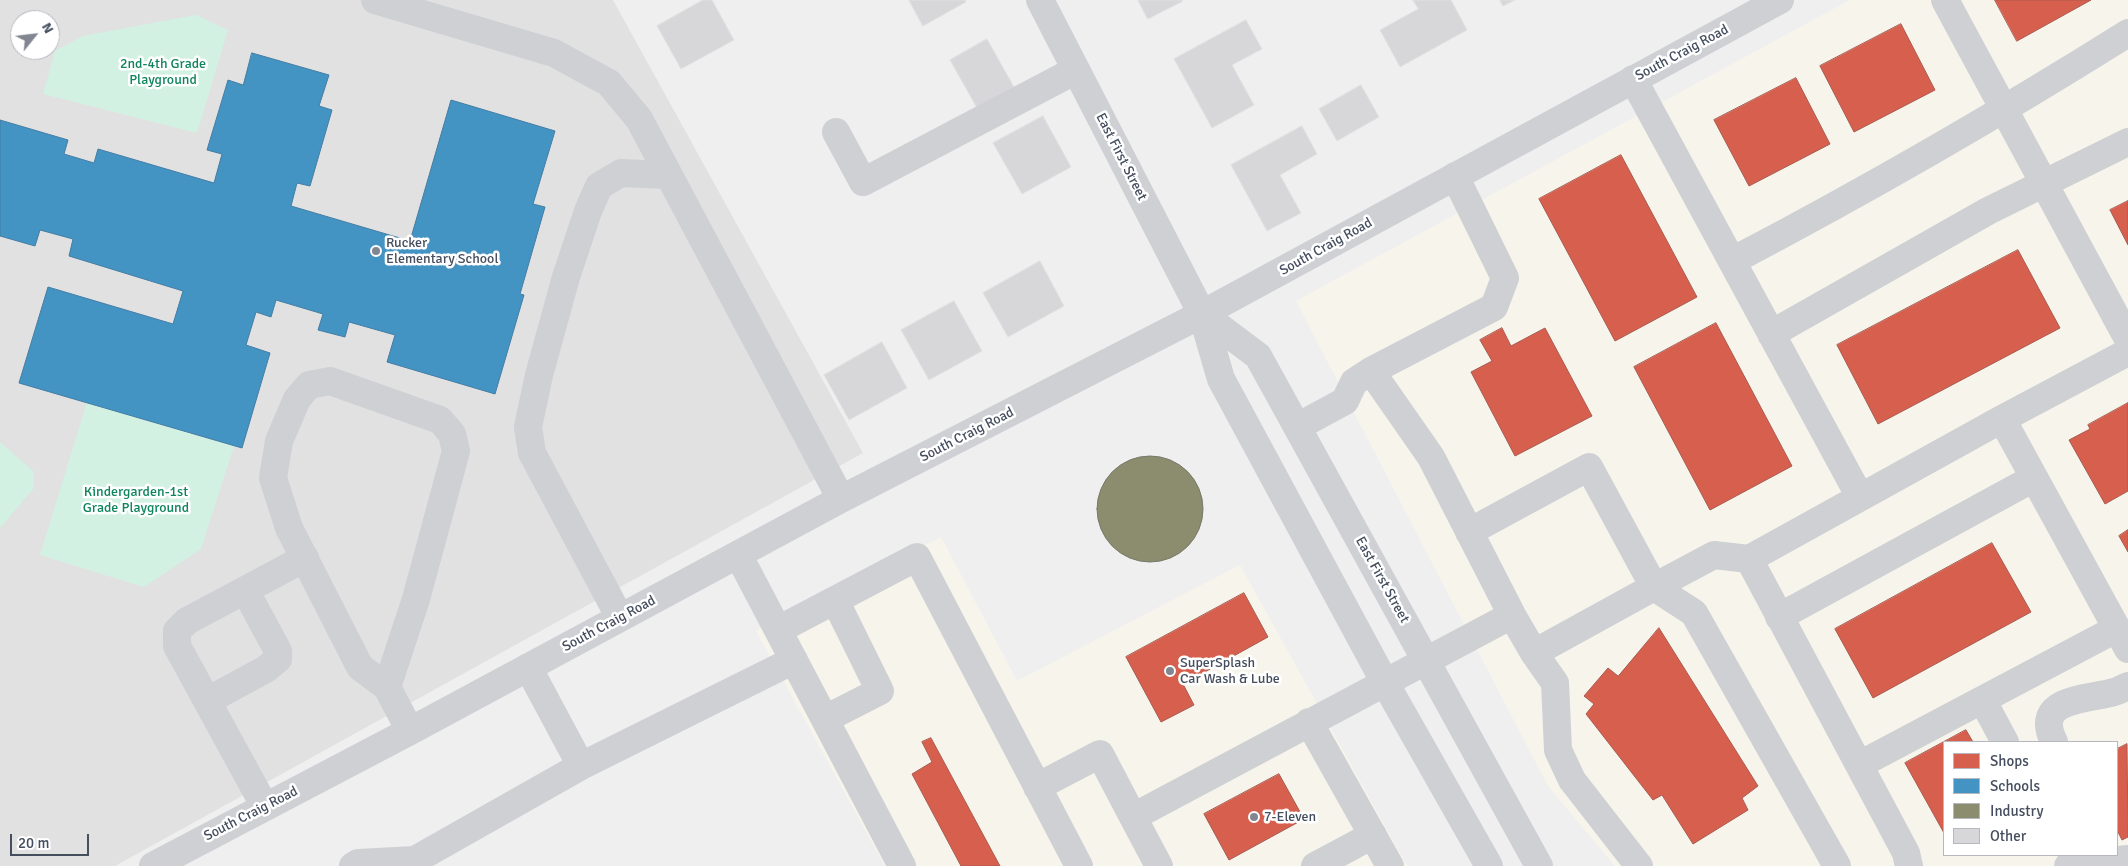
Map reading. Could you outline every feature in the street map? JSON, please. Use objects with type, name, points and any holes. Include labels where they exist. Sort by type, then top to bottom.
[{"type":"street","points":[[375,0],[554,53],[609,83],[639,118],[667,175],[841,499]]},
{"type":"street","name":"East First Street","points":[[1040,0],[1202,314],[1221,379],[1384,681],[1489,866]]},
{"type":"street","name":"South Craig Road","points":[[153,866],[739,556],[841,499],[1202,314],[1780,0]]},
{"type":"street","points":[[1945,0],[2128,339]]},
{"type":"street","points":[[1732,261],[1815,218],[2005,110],[2128,33]]},
{"type":"street","points":[[836,132],[863,182],[1076,70]]},
{"type":"street","points":[[1634,79],[1860,497]]},
{"type":"street","points":[[1771,334],[1988,211],[2128,142]]},
{"type":"street","points":[[620,618],[532,453],[528,427],[539,376],[566,277],[588,211],[600,186],[620,173],[667,175]]},
{"type":"street","points":[[1297,427],[1345,401],[1354,382],[1371,371],[1494,306],[1505,278],[1455,176]]},
{"type":"street","name":"East First Street","points":[[1202,314],[1258,356],[1539,866]]},
{"type":"street","points":[[1534,653],[1714,555],[1749,559],[2002,418],[2128,352]]},
{"type":"street","points":[[1371,371],[1431,457],[1512,615],[1534,653],[1555,683],[1558,750],[1572,780],[1639,866]]},
{"type":"street","points":[[387,687],[416,599],[456,451],[452,434],[440,420],[330,381],[310,385],[297,399],[279,441],[273,478],[289,528],[360,667],[387,687],[410,731]]},
{"type":"street","points":[[1859,765],[1983,701],[2122,639],[2002,418]]},
{"type":"street","points":[[1469,532],[1589,467],[1654,587],[1694,613],[1838,866]]},
{"type":"street","points":[[1779,618],[2034,478]]},
{"type":"street","points":[[739,556],[902,866]]},
{"type":"street","points":[[778,630],[917,557],[1079,866]]},
{"type":"street","points":[[265,807],[177,646],[178,631],[188,621],[305,558]]},
{"type":"street","points":[[1749,559],[1906,853],[1909,866]]},
{"type":"street","points":[[207,701],[266,669],[278,660],[278,651],[245,590]]},
{"type":"street","points":[[825,719],[880,691],[835,600]]},
{"type":"street","points":[[1133,817],[1384,681],[1512,615]]},
{"type":"street","points":[[353,866],[358,863],[415,863],[581,766],[794,660]]},
{"type":"street","points":[[528,667],[581,766]]},
{"type":"street","points":[[2054,741],[2049,732],[2051,716],[2060,704],[2078,698],[2114,692],[2128,686]]},
{"type":"street","points":[[1983,701],[2004,741]]},
{"type":"street","points":[[1309,722],[1390,866]]},
{"type":"street","points":[[1037,787],[1100,754],[1160,866]]},
{"type":"street","points":[[1328,863],[1373,835]]},
{"type":"street","points":[[2070,866],[2120,858]]},
{"type":"shaded area","name":"Rucker Elementary School","points":[[0,0],[613,0],[863,453],[115,866],[0,866]]},
{"type":"shaded area","points":[[1850,0],[2128,0],[2128,866],[1615,866],[1548,786],[1296,301]]},
{"type":"shaded area","points":[[941,537],[1017,681],[1240,565],[1407,866],[885,866],[756,631]]},
{"type":"green space","name":"2nd-4th Grade Playground","points":[[196,15],[228,30],[197,133],[43,94],[52,60],[60,60],[60,48],[83,36]]},
{"type":"green space","name":"Kindergarden-1st Grade Playground","points":[[87,402],[234,446],[201,549],[144,587],[40,555]]},
{"type":"green space","points":[[0,442],[34,472],[34,488],[0,528]]},
{"type":"building: Shops","points":[[1995,0],[2091,0],[2017,41]]},
{"type":"building: Shops","points":[[1901,24],[1935,90],[1854,132],[1820,66]]},
{"type":"building: Shops","points":[[1796,78],[1830,144],[1749,186],[1714,120]]},
{"type":"building: Shops","points":[[1621,155],[1697,297],[1615,341],[1539,199]]},
{"type":"building: Shops","points":[[2128,201],[2128,245],[2110,210]]},
{"type":"building: Shops","points":[[2018,250],[2060,328],[1878,424],[1837,345]]},
{"type":"building: Shops","points":[[1716,323],[1792,466],[1710,510],[1634,367]]},
{"type":"building: Shops","points":[[1502,328],[1511,346],[1545,328],[1592,416],[1515,456],[1471,372],[1492,361],[1480,340]]},
{"type":"building: Shops","points":[[2128,403],[2128,491],[2105,504],[2069,440],[2090,429],[2088,425]]},
{"type":"building: Shops","points":[[2128,530],[2128,552],[2119,536]]},
{"type":"building: Shops","points":[[1992,543],[2031,612],[1873,698],[1835,629]]},
{"type":"building: Shops","name":"SuperSplash Car Wash & Lube","points":[[1244,593],[1268,637],[1183,684],[1194,705],[1161,722],[1126,657]]},
{"type":"building: Shops","points":[[1659,628],[1758,786],[1742,798],[1748,810],[1693,844],[1662,795],[1653,800],[1586,714],[1594,704],[1584,696],[1608,668],[1618,676]]},
{"type":"building: Shops","points":[[1966,730],[1972,741],[1946,741]]},
{"type":"building: Shops","points":[[931,738],[1000,866],[961,866],[912,774],[932,762],[922,742]]},
{"type":"building: Shops","points":[[1943,742],[1943,831],[1905,763]]},
{"type":"building: Shops","points":[[2127,744],[2128,837],[2122,840],[2118,832],[2118,748]]},
{"type":"building: Shops","name":"7-Eleven","points":[[1279,774],[1304,819],[1229,860],[1204,814]]},
{"type":"building: Schools","points":[[252,53],[329,75],[319,106],[332,110],[310,186],[297,183],[291,206],[410,241],[451,100],[555,131],[533,204],[545,207],[520,294],[524,295],[495,394],[387,362],[395,335],[349,322],[345,337],[318,330],[323,314],[276,300],[271,317],[256,312],[246,345],[270,353],[242,448],[19,383],[48,287],[173,324],[183,291],[69,256],[73,239],[40,230],[35,246],[0,236],[0,120],[68,140],[64,154],[94,163],[98,149],[214,183],[222,154],[207,150],[228,80],[243,85]]},
{"type":"building: Industry","points":[[1150,456],[1170,460],[1187,472],[1199,489],[1203,509],[1199,529],[1187,546],[1170,558],[1150,562],[1130,558],[1113,546],[1101,529],[1097,509],[1101,489],[1113,472],[1130,460]]},
{"type":"building: Other","points":[[703,0],[712,0],[734,40],[681,69],[657,26]]},
{"type":"building: Other","points":[[909,0],[965,0],[966,2],[923,26]]},
{"type":"building: Other","points":[[1138,0],[1182,0],[1183,1],[1148,19]]},
{"type":"building: Other","points":[[1413,0],[1451,0],[1467,30],[1400,67],[1380,30],[1418,9]]},
{"type":"building: Other","points":[[1500,0],[1515,0],[1503,6]]},
{"type":"building: Other","points":[[1246,20],[1262,49],[1232,65],[1254,105],[1212,128],[1174,59]]},
{"type":"building: Other","points":[[987,39],[1014,87],[977,108],[950,60]]},
{"type":"building: Other","points":[[1361,85],[1379,117],[1337,141],[1319,109]]},
{"type":"building: Other","points":[[1043,116],[1071,167],[1022,194],[993,143]]},
{"type":"building: Other","points":[[1302,126],[1317,154],[1280,175],[1301,213],[1267,231],[1231,165]]},
{"type":"building: Other","points":[[1040,261],[1064,306],[1008,337],[983,293]]},
{"type":"building: Other","points":[[954,301],[982,351],[929,380],[901,330]]},
{"type":"building: Other","points":[[882,342],[907,388],[849,420],[824,375]]},
{"type":"place","name":"Rucker Elementary School","points":[[376,251]]},
{"type":"place","name":"SuperSplash Car Wash & Lube","points":[[1170,671]]},
{"type":"place","name":"7-Eleven","points":[[1254,817]]}]
